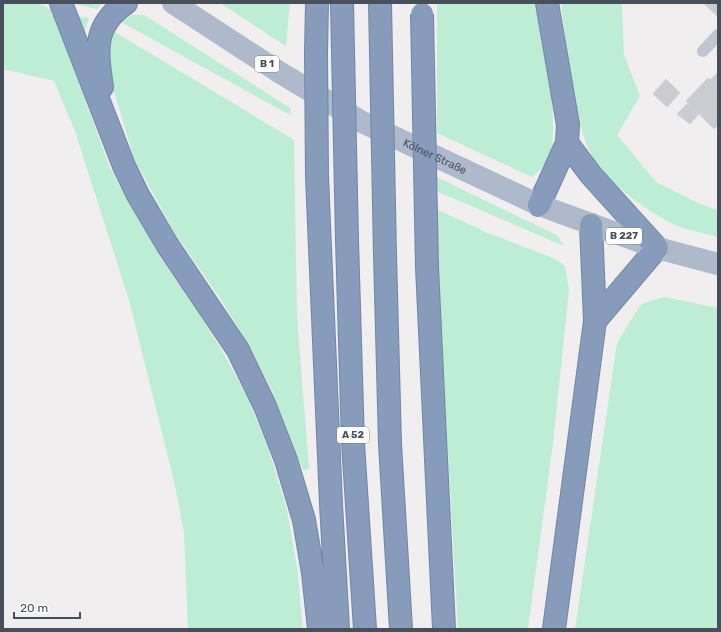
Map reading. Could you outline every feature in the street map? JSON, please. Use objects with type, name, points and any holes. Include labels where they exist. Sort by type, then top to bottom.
[{"type":"highway","points":[[61,3],[124,166],[153,221],[238,350],[265,406],[286,460],[304,520],[314,573],[319,629]]},
{"type":"highway","points":[[105,115],[99,63],[99,41],[101,30],[108,19],[126,3]]},
{"type":"highway","points":[[316,3],[317,177],[330,497],[338,629]]},
{"type":"highway","name":"A 52","points":[[342,3],[353,443],[365,629]]},
{"type":"highway","points":[[380,3],[390,444],[401,629]]},
{"type":"highway","points":[[539,205],[567,143],[568,125],[547,3]]},
{"type":"highway","points":[[422,8],[427,267],[444,629]]},
{"type":"highway","points":[[567,143],[591,175],[657,248],[595,321]]},
{"type":"highway","points":[[554,629],[595,321],[591,225]]},
{"type":"main road","name":"Kölner Straße","points":[[173,3],[279,72],[362,122],[539,205],[657,248],[718,264]]},
{"type":"lane","points":[[703,51],[718,35]]},
{"type":"green space","points":[[3,3],[38,3],[52,10],[110,168],[160,257],[193,304],[221,349],[247,396],[269,451],[287,510],[297,567],[303,629],[188,629],[184,533],[175,485],[129,300],[75,131],[54,81],[3,69]]},
{"type":"green space","points":[[70,3],[103,3],[97,9]]},
{"type":"green space","points":[[220,3],[290,3],[286,46]]},
{"type":"green space","points":[[437,3],[535,3],[552,96],[553,130],[552,151],[542,168],[532,177],[437,133]]},
{"type":"green space","points":[[561,3],[622,3],[624,55],[640,96],[617,135],[656,182],[700,204],[718,210],[718,237],[674,225],[660,217],[617,186],[594,160],[580,125],[575,105]]},
{"type":"green space","points":[[131,15],[144,15],[290,108],[292,116],[121,22]]},
{"type":"green space","points":[[74,16],[89,18],[85,31],[86,50]]},
{"type":"green space","points":[[113,31],[294,140],[297,317],[309,469],[303,470],[273,392],[249,345],[220,298],[174,232],[134,158],[110,78],[108,49]]},
{"type":"green space","points":[[436,177],[557,235],[564,246],[436,191]]},
{"type":"green space","points":[[434,208],[488,233],[553,258],[565,266],[569,290],[553,443],[528,629],[458,629]]},
{"type":"green space","points":[[664,297],[718,308],[718,629],[575,629],[617,343],[641,304]]},
{"type":"building","points":[[703,3],[718,3],[718,15],[717,16]]},
{"type":"building","points":[[717,73],[718,125],[714,129],[686,101],[708,78],[710,80]]},
{"type":"building","points":[[666,79],[680,93],[667,107],[653,94]]},
{"type":"building","points":[[688,103],[699,114],[690,124],[677,114]]}]
